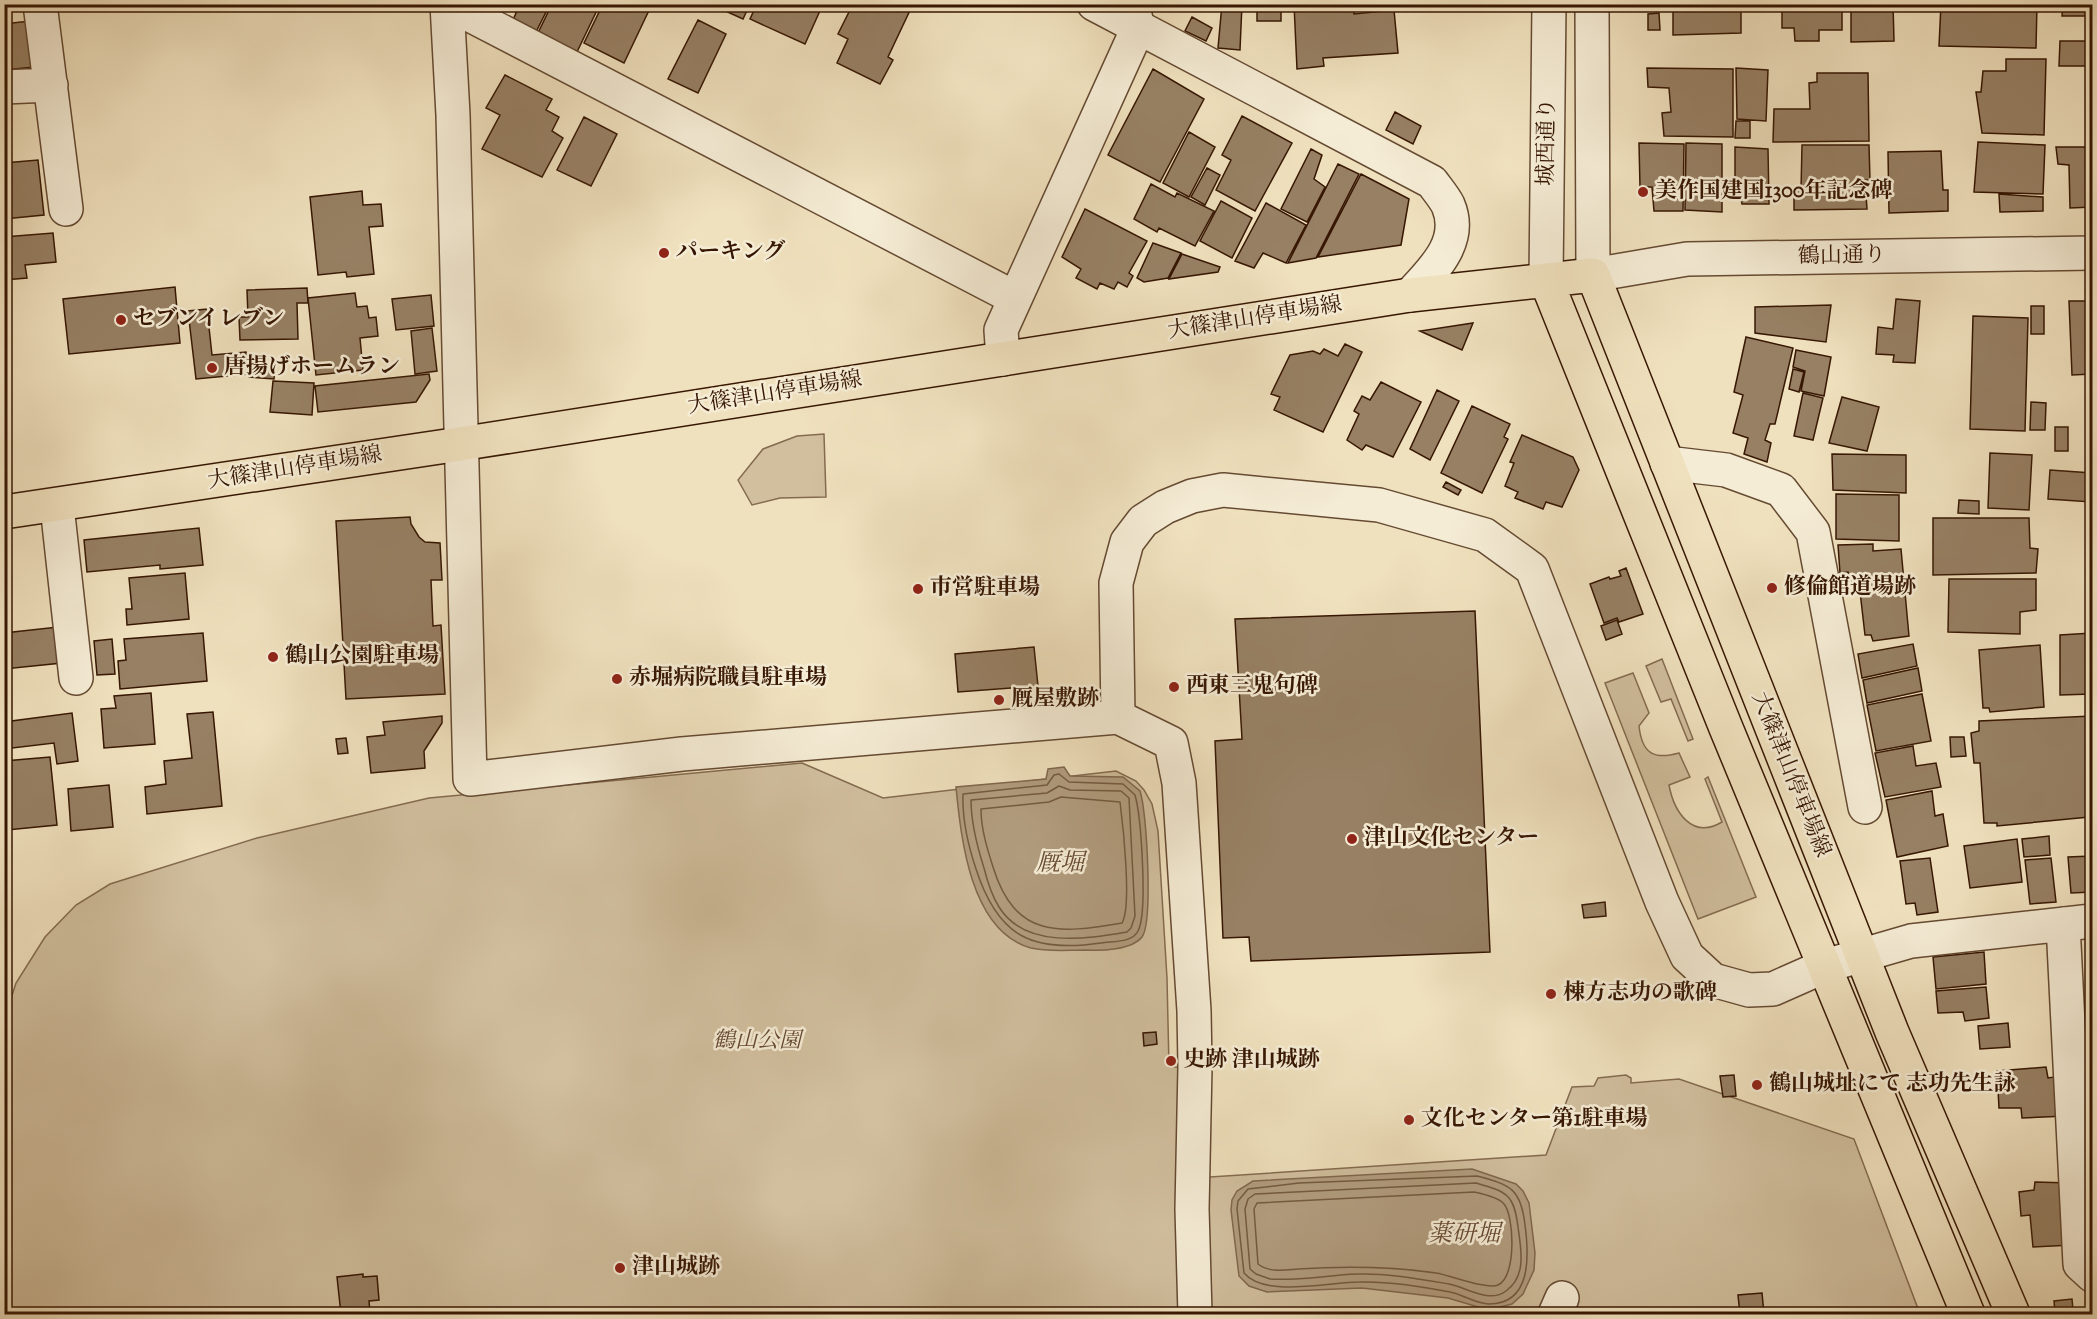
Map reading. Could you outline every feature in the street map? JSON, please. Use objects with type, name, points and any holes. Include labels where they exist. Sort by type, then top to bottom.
[{"type":"main road","name":"大篠津山停車場線","points":[[4,512],[57,506],[460,444],[1410,295],[1593,275],[1861,955],[2013,1314]]},
{"type":"main road","name":"大篠津山停車場線","points":[[1546,280],[1968,1314]]},
{"type":"street","points":[[40,4],[66,209]]},
{"type":"street","points":[[1016,298],[448,4],[453,115],[470,779],[682,754],[1118,717],[1171,743],[1179,783],[1195,1044],[1192,1209],[1195,1314]]},
{"type":"street","points":[[1094,4],[1135,16],[1431,182],[1448,205],[1452,224],[1451,237],[1443,257],[1410,295]]},
{"type":"street","name":"城西通り","points":[[1546,280],[1549,4]]},
{"type":"street","name":"城西通り","points":[[1592,4],[1593,275]]},
{"type":"street","points":[[1003,359],[1001,330],[1135,16]]},
{"type":"street","points":[[4,87],[51,85]]},
{"type":"street","name":"鶴山通り","points":[[1593,275],[1687,259],[2092,253]]},
{"type":"street","points":[[1667,464],[1726,470],[1781,490],[1813,532],[1865,807]]},
{"type":"street","points":[[1118,717],[1116,583],[1128,542],[1143,521],[1165,507],[1192,496],[1223,490],[1379,505],[1485,535],[1532,569],[1610,774],[1662,902],[1687,956],[1713,980],[1749,990],[1773,989],[1825,966],[1911,941],[2078,923],[2080,1264],[2092,1275]]},
{"type":"street","points":[[57,506],[76,678]]},
{"type":"green space","points":[[824,434],[826,497],[780,498],[752,505],[738,480],[763,449],[797,436]]},
{"type":"green space","points":[[1662,659],[1693,739],[1688,741],[1671,699],[1661,702],[1646,666]]},
{"type":"green space","points":[[1633,673],[1649,713],[1639,726],[1646,749],[1663,756],[1679,753],[1690,777],[1669,785],[1675,805],[1686,820],[1693,825],[1702,828],[1722,822],[1705,779],[1708,777],[1756,897],[1698,919],[1605,683]]},
{"type":"green space","name":"鶴山公園","points":[[802,763],[883,798],[1116,771],[1136,781],[1152,804],[1158,831],[1167,978],[1169,1067],[1178,1067],[1179,1179],[1546,1155],[1572,1087],[1594,1086],[1598,1078],[1626,1075],[1631,1078],[1631,1083],[1679,1079],[1854,1139],[1920,1314],[5,1314],[5,1017],[16,983],[45,937],[76,905],[110,884],[257,838],[429,798]]},
{"type":"water","name":"厩堀","points":[[1064,767],[1070,776],[1123,777],[1140,791],[1147,842],[1147,911],[1142,937],[1131,945],[1100,950],[1031,948],[1010,938],[994,923],[972,880],[961,831],[956,787],[1046,779],[1048,769]]},
{"type":"water","name":"薬研堀","points":[[1472,1169],[1516,1184],[1523,1191],[1529,1203],[1535,1253],[1534,1270],[1523,1294],[1512,1304],[1488,1310],[1448,1298],[1362,1288],[1267,1292],[1249,1286],[1239,1276],[1231,1210],[1232,1200],[1237,1191],[1253,1181]]},
{"type":"building","points":[[4,4],[24,4],[24,8],[4,10]]},
{"type":"building","points":[[520,4],[550,4],[536,32],[513,20]]},
{"type":"building","points":[[552,4],[600,4],[576,54],[538,33]]},
{"type":"building","points":[[603,4],[652,4],[624,63],[584,43]]},
{"type":"building","points":[[710,4],[750,4],[743,19]]},
{"type":"building","points":[[757,4],[823,4],[805,44],[750,19]]},
{"type":"building","points":[[853,4],[913,4],[888,57],[893,60],[880,84],[837,63],[848,39],[838,34]]},
{"type":"building","points":[[1222,4],[1242,4],[1240,50],[1218,48]]},
{"type":"building","points":[[1257,4],[1281,4],[1281,21],[1257,21]]},
{"type":"building","points":[[1294,4],[1353,4],[1354,14],[1394,10],[1398,53],[1323,58],[1324,66],[1297,69]]},
{"type":"building","points":[[1667,4],[1741,4],[1741,33],[1673,35],[1673,10],[1668,10]]},
{"type":"building","points":[[1782,4],[1842,4],[1842,30],[1819,30],[1819,41],[1795,41],[1794,28],[1782,28]]},
{"type":"building","points":[[1851,4],[1893,4],[1894,41],[1851,42]]},
{"type":"building","points":[[1941,4],[2037,4],[2036,48],[1939,46]]},
{"type":"building","points":[[2063,4],[2092,4],[2092,16],[2062,16]]},
{"type":"building","points":[[1659,13],[1660,30],[1648,30],[1648,14]]},
{"type":"building","points":[[1192,17],[1212,28],[1206,41],[1185,31]]},
{"type":"building","points":[[698,20],[726,34],[698,93],[668,79]]},
{"type":"building","points":[[30,21],[35,67],[4,70],[4,24]]},
{"type":"building","points":[[2060,41],[2092,41],[2092,66],[2059,66]]},
{"type":"building","points":[[2006,59],[2046,59],[2044,135],[1982,133],[1976,92],[1981,92],[1983,71],[2006,71]]},
{"type":"building","points":[[1647,68],[1733,69],[1733,137],[1664,136],[1662,113],[1671,112],[1669,88],[1648,87]]},
{"type":"building","points":[[1736,68],[1768,70],[1766,121],[1737,119]]},
{"type":"building","points":[[1153,69],[1204,99],[1160,182],[1108,155]]},
{"type":"building","points":[[1817,73],[1868,73],[1869,141],[1773,142],[1774,109],[1810,109],[1809,83],[1817,82]]},
{"type":"building","points":[[505,75],[552,99],[546,110],[559,117],[552,131],[563,138],[542,177],[482,149],[500,115],[486,108]]},
{"type":"building","points":[[1395,112],[1421,126],[1413,144],[1386,130]]},
{"type":"building","points":[[1242,116],[1292,143],[1255,211],[1216,190],[1231,160],[1222,155]]},
{"type":"building","points":[[584,117],[617,134],[591,186],[557,170]]},
{"type":"building","points":[[1736,121],[1750,121],[1750,138],[1735,138]]},
{"type":"building","points":[[1189,132],[1215,147],[1189,197],[1163,183]]},
{"type":"building","points":[[1978,142],[2045,145],[2043,194],[1974,192]]},
{"type":"building","points":[[1639,143],[1684,144],[1683,211],[1654,211],[1652,187],[1640,187]]},
{"type":"building","points":[[1686,143],[1722,144],[1722,212],[1685,210]]},
{"type":"building","points":[[1802,145],[1869,145],[1870,180],[1860,180],[1861,195],[1866,195],[1867,209],[1794,210],[1794,191],[1801,190]]},
{"type":"building","points":[[1735,147],[1768,149],[1769,204],[1742,204],[1740,194],[1735,193]]},
{"type":"building","points":[[2056,147],[2092,147],[2092,207],[2070,208],[2069,165],[2058,164]]},
{"type":"building","points":[[1311,149],[1322,155],[1314,179],[1325,187],[1307,222],[1281,209]]},
{"type":"building","points":[[1941,151],[1943,190],[1948,190],[1948,211],[1889,213],[1888,152]]},
{"type":"building","points":[[38,160],[44,215],[4,219],[4,163]]},
{"type":"building","points":[[1338,164],[1359,174],[1316,258],[1288,263]]},
{"type":"building","points":[[1207,168],[1220,175],[1205,205],[1191,197]]},
{"type":"building","points":[[1361,174],[1409,199],[1401,245],[1318,257]]},
{"type":"building","points":[[1151,184],[1175,197],[1177,193],[1214,211],[1195,246],[1159,228],[1157,232],[1134,219]]},
{"type":"building","points":[[362,191],[363,205],[381,204],[383,226],[369,227],[374,274],[347,277],[346,272],[318,275],[310,197]]},
{"type":"building","points":[[1999,194],[2043,197],[2043,211],[2000,212]]},
{"type":"building","points":[[1221,201],[1252,218],[1232,258],[1200,241]]},
{"type":"building","points":[[1266,203],[1306,225],[1286,263],[1263,253],[1254,268],[1235,261]]},
{"type":"building","points":[[1085,209],[1147,241],[1129,273],[1133,276],[1127,287],[1118,282],[1114,289],[1100,283],[1097,289],[1076,278],[1081,269],[1062,257]]},
{"type":"building","points":[[53,233],[56,262],[25,265],[27,278],[4,280],[4,237]]},
{"type":"building","points":[[1153,243],[1181,253],[1168,278],[1144,282],[1137,278]]},
{"type":"building","points":[[1182,254],[1220,267],[1218,272],[1169,279]]},
{"type":"building","points":[[175,287],[180,343],[69,354],[63,299]]},
{"type":"building","points":[[307,288],[308,303],[297,303],[298,339],[240,340],[239,317],[248,317],[247,290]]},
{"type":"building","points":[[355,293],[357,307],[367,306],[369,318],[376,317],[378,336],[360,338],[363,370],[316,375],[308,298]]},
{"type":"building","points":[[431,295],[434,326],[396,330],[392,299]]},
{"type":"building","points":[[1896,299],[1920,301],[1915,363],[1893,362],[1894,355],[1876,354],[1878,327],[1893,329]]},
{"type":"building","points":[[2069,301],[2092,301],[2092,374],[2072,375]]},
{"type":"building","points":[[1831,305],[1826,342],[1755,333],[1755,307]]},
{"type":"building","points":[[2031,306],[2044,306],[2044,334],[2031,334]]},
{"type":"building","points":[[207,309],[212,355],[246,352],[248,374],[196,379],[188,311]]},
{"type":"building","points":[[1973,316],[2028,318],[2025,431],[1970,429]]},
{"type":"building","points":[[1473,323],[1462,350],[1420,331]]},
{"type":"building","points":[[432,328],[437,371],[415,374],[411,331]]},
{"type":"building","points":[[1746,337],[1793,348],[1775,424],[1770,424],[1765,440],[1771,443],[1767,462],[1744,454],[1748,438],[1733,433],[1743,395],[1734,392]]},
{"type":"building","points":[[1345,344],[1362,352],[1323,432],[1274,410],[1280,397],[1271,394],[1290,355],[1313,351],[1320,354],[1324,349],[1338,356]]},
{"type":"building","points":[[1796,350],[1831,357],[1824,396],[1801,391],[1805,371],[1793,367]]},
{"type":"building","points":[[251,362],[275,364],[274,379],[249,377]]},
{"type":"building","points":[[1793,369],[1804,372],[1799,392],[1789,389]]},
{"type":"building","points":[[429,374],[430,380],[416,402],[318,412],[315,386]]},
{"type":"building","points":[[273,381],[314,383],[312,415],[270,412]]},
{"type":"building","points":[[1381,382],[1421,402],[1393,457],[1366,445],[1362,450],[1347,440],[1359,414],[1354,411],[1362,396],[1370,400]]},
{"type":"building","points":[[1437,390],[1459,401],[1430,460],[1410,449]]},
{"type":"building","points":[[1803,393],[1823,398],[1813,440],[1794,436]]},
{"type":"building","points":[[1842,397],[1879,407],[1867,451],[1829,443]]},
{"type":"building","points":[[2031,402],[2046,403],[2045,430],[2030,430]]},
{"type":"building","points":[[1472,406],[1510,424],[1504,437],[1508,439],[1482,493],[1441,473]]},
{"type":"building","points":[[2055,427],[2068,427],[2068,451],[2055,451]]},
{"type":"building","points":[[1522,435],[1573,457],[1579,470],[1562,507],[1546,502],[1543,509],[1515,498],[1518,492],[1505,486],[1514,463],[1510,462]]},
{"type":"building","points":[[1990,453],[2032,455],[2029,510],[1988,508]]},
{"type":"building","points":[[1832,454],[1906,455],[1906,493],[1833,490]]},
{"type":"building","points":[[2050,470],[2092,473],[2092,502],[2048,499]]},
{"type":"building","points":[[1446,482],[1461,490],[1458,495],[1443,487]]},
{"type":"building","points":[[1836,494],[1899,495],[1899,541],[1836,539]]},
{"type":"building","points":[[1959,500],[1979,501],[1979,514],[1958,513]]},
{"type":"building","points":[[410,517],[411,524],[419,537],[425,542],[440,543],[442,580],[431,580],[433,626],[441,625],[445,694],[346,699],[336,521]]},
{"type":"building","points":[[1933,518],[2029,518],[2030,548],[2038,549],[2036,573],[1933,575]]},
{"type":"building","points":[[199,528],[203,565],[160,569],[160,565],[87,572],[84,540]]},
{"type":"building","points":[[1873,544],[1873,551],[1901,549],[1909,636],[1873,641],[1871,635],[1865,635],[1859,583],[1850,583],[1848,572],[1840,573],[1838,545]]},
{"type":"building","points":[[1626,568],[1643,614],[1619,622],[1617,618],[1604,623],[1590,584],[1609,577],[1610,579],[1621,576],[1619,571]]},
{"type":"building","points":[[185,573],[189,619],[127,625],[126,609],[132,609],[129,578]]},
{"type":"building","points":[[1949,579],[2036,579],[2036,610],[2020,612],[2020,634],[1948,632]]},
{"type":"building","name":"津山文化センター","points":[[1475,611],[1490,952],[1251,961],[1249,937],[1223,938],[1215,741],[1242,739],[1235,619]]},
{"type":"building","points":[[1617,620],[1622,634],[1606,640],[1601,626]]},
{"type":"building","points":[[58,627],[62,663],[4,669],[4,633]]},
{"type":"building","points":[[203,633],[207,681],[120,689],[118,661],[126,660],[124,639]]},
{"type":"building","points":[[2092,633],[2092,694],[2060,695],[2060,635]]},
{"type":"building","points":[[112,639],[115,674],[97,675],[94,641]]},
{"type":"building","points":[[1913,644],[1917,666],[1862,678],[1858,654]]},
{"type":"building","points":[[2040,645],[2044,707],[1990,712],[1989,708],[1983,708],[1979,650]]},
{"type":"building","points":[[1034,647],[1038,686],[958,692],[955,654]]},
{"type":"building","points":[[1918,668],[1922,691],[1867,703],[1863,680]]},
{"type":"building","points":[[151,693],[155,744],[104,748],[101,709],[116,708],[114,696]]},
{"type":"building","points":[[1922,694],[1931,741],[1876,751],[1867,705]]},
{"type":"building","points":[[213,712],[222,806],[147,814],[145,787],[166,784],[164,761],[192,758],[187,714]]},
{"type":"building","points":[[72,713],[78,761],[57,764],[54,743],[4,749],[4,722]]},
{"type":"building","points":[[442,716],[442,723],[424,751],[425,768],[371,773],[367,737],[385,735],[383,722]]},
{"type":"building","points":[[2092,716],[2092,769],[2087,769],[2089,817],[1997,826],[1997,823],[1984,823],[1980,763],[1974,763],[1971,733],[1979,731],[1979,721]]},
{"type":"building","points":[[1950,737],[1964,737],[1966,756],[1951,757]]},
{"type":"building","points":[[346,738],[348,753],[338,754],[336,739]]},
{"type":"building","points":[[1913,746],[1916,766],[1936,763],[1941,787],[1885,797],[1875,753]]},
{"type":"building","points":[[50,757],[57,825],[7,830],[4,761]]},
{"type":"building","points":[[109,785],[113,827],[71,831],[68,789]]},
{"type":"building","points":[[1932,791],[1935,816],[1943,814],[1948,846],[1897,857],[1886,800]]},
{"type":"building","points":[[2049,836],[2050,855],[2024,857],[2022,839]]},
{"type":"building","points":[[2017,839],[2022,882],[1970,888],[1964,846]]},
{"type":"building","points":[[2092,856],[2092,892],[2071,893],[2068,857]]},
{"type":"building","points":[[1930,858],[1938,912],[1917,915],[1915,903],[1906,904],[1900,861]]},
{"type":"building","points":[[2051,858],[2056,902],[2030,904],[2025,860]]},
{"type":"building","points":[[1605,902],[1606,916],[1584,918],[1582,905]]},
{"type":"building","points":[[1984,952],[1986,984],[1936,989],[1933,957]]},
{"type":"building","points":[[1986,987],[1989,1018],[1965,1021],[1963,1012],[1938,1013],[1936,991]]},
{"type":"building","points":[[2008,1023],[2010,1047],[1980,1049],[1978,1026]]},
{"type":"building","points":[[1156,1032],[1157,1044],[1144,1046],[1143,1033]]},
{"type":"building","points":[[2046,1067],[2048,1078],[2061,1076],[2066,1116],[2022,1118],[2021,1108],[1999,1108],[1997,1071]]},
{"type":"building","points":[[1734,1075],[1736,1096],[1723,1097],[1720,1076]]},
{"type":"building","points":[[2035,1182],[2070,1183],[2072,1245],[2033,1247],[2030,1215],[2021,1216],[2019,1192],[2034,1190]]},
{"type":"building","points":[[363,1274],[363,1277],[377,1276],[379,1300],[369,1301],[370,1313],[341,1314],[337,1277]]},
{"type":"building","points":[[1762,1293],[1764,1314],[1740,1314],[1738,1295]]},
{"type":"building","points":[[2072,1299],[2073,1310],[2055,1312],[2054,1301]]},
{"type":"place","name":"美作国建国1300年記念碑","points":[[1643,192]]},
{"type":"place","name":"パーキング","points":[[664,253]]},
{"type":"place","name":"セブンイレブン","points":[[121,320]]},
{"type":"place","name":"唐揚げホームラン","points":[[212,368]]},
{"type":"place","name":"修倫館道場跡","points":[[1772,588]]},
{"type":"place","name":"市営駐車場","points":[[918,589]]},
{"type":"place","name":"鶴山公園駐車場","points":[[273,657]]},
{"type":"place","name":"赤堀病院職員駐車場","points":[[617,679]]},
{"type":"place","name":"西東三鬼句碑","points":[[1174,687]]},
{"type":"place","name":"厩屋敷跡","points":[[999,700]]},
{"type":"place","name":"津山文化センター","points":[[1352,839]]},
{"type":"place","name":"棟方志功の歌碑","points":[[1551,994]]},
{"type":"place","name":"史跡 津山城跡","points":[[1171,1061]]},
{"type":"place","name":"鶴山城址にて 志功先生詠","points":[[1757,1085]]},
{"type":"place","name":"文化センター第1駐車場","points":[[1409,1120]]},
{"type":"place","name":"津山城跡","points":[[620,1268]]}]
